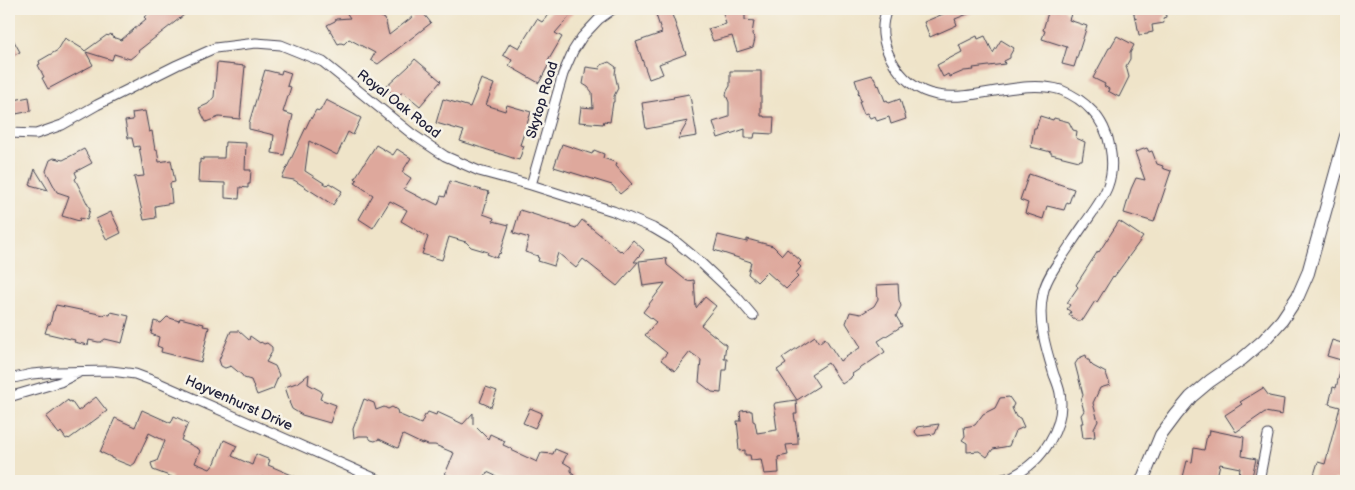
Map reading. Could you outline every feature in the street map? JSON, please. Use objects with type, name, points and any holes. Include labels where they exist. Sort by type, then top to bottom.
[{"type":"main road","points":[[1142,481],[1161,435],[1176,414],[1191,397],[1210,381],[1242,359],[1264,340],[1282,320],[1298,296],[1308,272],[1346,136]]},
{"type":"street","name":"Skytop Road","points":[[531,184],[563,74],[573,51],[582,37],[599,19],[613,9]]},
{"type":"street","points":[[887,9],[883,20],[883,37],[886,50],[897,70],[917,87],[939,96],[1030,87],[1062,90],[1093,111],[1109,140],[1112,162],[1108,186],[1101,202],[1053,269],[1043,292],[1040,314],[1043,332],[1060,393],[1060,412],[1055,431],[1045,448],[1032,464],[1013,479],[991,481]]},
{"type":"street","name":"Royal Oak Road","points":[[9,133],[36,134],[62,125],[97,105],[215,48],[256,43],[281,45],[323,62],[412,134],[445,156],[479,171],[531,184],[613,211],[653,228],[674,241],[698,260],[731,291],[753,316]]},
{"type":"street","name":"Hayvenhurst Drive","points":[[9,379],[55,372],[111,371],[135,374],[381,481]]},
{"type":"street","name":"Hayvenhurst Drive","points":[[9,397],[60,382],[80,372]]},
{"type":"street","points":[[1259,481],[1268,436]]},
{"type":"building","points":[[154,9],[179,9],[184,15],[130,59],[114,54],[112,60],[86,52],[93,65],[48,89],[42,78],[44,77],[38,65],[40,64],[39,61],[58,50],[65,38],[85,51],[107,35],[111,34],[112,37],[121,40],[146,19],[144,17]]},
{"type":"building","points":[[344,9],[363,9],[367,16],[374,13],[385,19],[389,35],[411,18],[412,16],[409,13],[415,9],[420,9],[431,23],[378,64],[371,60],[375,53],[349,39],[344,44],[338,44],[327,25],[336,19],[350,18]]},
{"type":"building","points":[[553,9],[576,9],[555,33],[562,37],[548,61],[550,62],[539,83],[509,66],[512,60],[503,55],[510,43],[519,48],[537,19],[542,22]]},
{"type":"building","points":[[654,9],[670,9],[686,54],[659,64],[663,74],[649,79],[636,42],[662,33]]},
{"type":"building","points":[[722,9],[745,9],[745,20],[754,21],[752,34],[755,39],[753,47],[737,52],[732,36],[713,41],[708,29],[726,24]]},
{"type":"building","points":[[955,9],[978,10],[955,19],[957,25],[930,37],[924,22]]},
{"type":"building","points":[[1049,9],[1064,9],[1071,14],[1069,20],[1087,26],[1074,67],[1062,64],[1067,47],[1042,39]]},
{"type":"building","points":[[1133,9],[1165,9],[1166,17],[1163,18],[1164,23],[1152,25],[1153,32],[1139,35]]},
{"type":"building","points":[[9,32],[20,52],[9,58]]},
{"type":"building","points":[[977,36],[978,39],[985,36],[993,53],[1001,40],[1014,48],[1010,58],[1004,61],[1005,64],[973,68],[974,70],[964,71],[950,77],[948,74],[943,77],[937,65],[962,52],[959,45]]},
{"type":"building","points":[[1117,36],[1134,45],[1126,66],[1129,77],[1119,97],[1108,91],[1109,89],[1104,86],[1105,84],[1093,78]]},
{"type":"building","points":[[415,59],[441,81],[420,106],[403,92],[395,98],[386,87]]},
{"type":"building","points":[[609,62],[616,67],[615,74],[618,88],[614,96],[610,122],[604,121],[603,124],[579,122],[581,107],[593,108],[592,92],[583,84],[586,67],[600,69],[601,65]]},
{"type":"building","points":[[217,63],[245,66],[240,119],[219,117],[206,122],[199,108],[208,104],[214,97]]},
{"type":"building","points":[[265,70],[281,74],[282,70],[291,73],[287,86],[291,87],[283,112],[293,115],[284,155],[272,153],[274,135],[249,129],[249,123]]},
{"type":"building","points":[[730,71],[761,71],[761,116],[774,117],[773,134],[755,133],[754,138],[745,138],[745,129],[718,138],[713,122],[729,117],[729,102],[726,95],[730,86]]},
{"type":"building","points":[[872,75],[879,85],[885,101],[887,100],[889,103],[900,99],[906,119],[891,124],[889,117],[877,121],[875,116],[870,118],[867,113],[864,114],[859,101],[861,101],[855,80]]},
{"type":"building","points":[[481,79],[494,84],[486,105],[505,111],[507,105],[531,112],[520,145],[524,146],[519,160],[460,141],[464,131],[436,123],[443,99],[470,107]]},
{"type":"building","points":[[689,94],[697,136],[678,139],[688,121],[646,129],[642,103]]},
{"type":"building","points":[[29,97],[31,111],[16,114],[14,100]]},
{"type":"building","points":[[326,100],[361,118],[353,135],[348,132],[337,155],[309,141],[305,171],[327,185],[329,183],[342,191],[333,205],[294,180],[282,178],[310,119],[316,110],[320,111]]},
{"type":"building","points":[[145,111],[149,132],[152,131],[159,162],[171,160],[175,182],[170,183],[172,203],[155,206],[156,218],[144,220],[134,177],[144,176],[139,146],[134,147],[132,138],[128,138],[125,121],[133,120],[132,113]]},
{"type":"building","points":[[1040,116],[1069,122],[1073,130],[1077,131],[1076,138],[1085,142],[1082,160],[1079,161],[1051,154],[1051,152],[1031,147],[1034,128],[1036,128]]},
{"type":"building","points":[[225,142],[246,143],[245,170],[251,170],[250,184],[248,184],[248,188],[240,187],[239,199],[225,198],[225,183],[198,182],[200,159],[224,158]]},
{"type":"building","points":[[562,144],[592,154],[594,150],[604,154],[603,158],[617,163],[616,166],[632,184],[620,194],[612,185],[554,167]]},
{"type":"building","points":[[376,145],[393,155],[397,149],[411,158],[402,172],[411,178],[404,189],[425,200],[438,205],[441,196],[445,197],[450,181],[489,192],[483,214],[494,218],[493,221],[509,225],[497,258],[487,254],[488,252],[471,247],[466,242],[449,237],[442,260],[422,254],[428,237],[401,221],[407,210],[390,201],[373,228],[359,219],[373,195],[355,183],[357,180],[355,178]]},
{"type":"building","points":[[1147,148],[1149,152],[1152,151],[1157,164],[1171,171],[1154,222],[1124,213],[1136,178],[1145,180],[1135,152]]},
{"type":"building","points":[[84,149],[92,163],[75,172],[77,177],[75,179],[90,209],[87,220],[80,218],[79,221],[62,216],[69,196],[57,192],[46,171],[50,160],[54,158],[63,160]]},
{"type":"building","points":[[35,169],[48,190],[30,185]]},
{"type":"building","points":[[1029,174],[1074,189],[1069,203],[1067,202],[1064,210],[1047,206],[1043,219],[1025,213],[1028,203],[1020,200]]},
{"type":"building","points":[[520,210],[576,228],[582,220],[620,251],[623,252],[633,240],[644,250],[634,262],[638,262],[617,286],[583,259],[576,268],[558,253],[554,266],[538,261],[538,256],[525,252],[529,238],[513,233]]},
{"type":"building","points":[[111,212],[121,233],[107,240],[96,219]]},
{"type":"building","points":[[1119,221],[1143,237],[1113,276],[1097,302],[1095,301],[1083,320],[1081,319],[1079,322],[1069,315],[1071,312],[1067,309],[1070,305],[1067,303],[1078,287],[1076,285]]},
{"type":"building","points":[[718,235],[747,242],[747,239],[773,246],[782,255],[787,249],[801,261],[798,264],[801,267],[795,274],[798,277],[786,289],[767,272],[757,282],[748,274],[751,262],[714,250]]},
{"type":"building","points":[[666,258],[667,265],[687,281],[694,280],[696,308],[705,297],[716,306],[701,325],[726,345],[724,359],[727,359],[726,370],[723,370],[721,393],[712,392],[699,382],[701,360],[690,352],[675,371],[661,360],[667,353],[645,335],[656,322],[643,312],[665,283],[643,286],[639,261]]},
{"type":"building","points":[[898,284],[901,306],[896,316],[902,326],[878,341],[885,352],[852,374],[851,378],[842,384],[828,363],[811,374],[819,386],[797,400],[777,370],[786,364],[782,358],[815,336],[819,343],[825,338],[840,361],[861,347],[846,323],[850,312],[861,314],[874,306],[878,299],[877,285]]},
{"type":"building","points":[[56,305],[104,315],[110,315],[111,312],[129,316],[122,343],[105,339],[101,342],[89,340],[88,345],[45,333]]},
{"type":"building","points":[[167,317],[179,321],[180,318],[209,327],[201,362],[161,352],[162,348],[157,346],[159,337],[151,334],[154,321],[161,323]]},
{"type":"building","points":[[231,331],[239,331],[249,340],[250,336],[260,343],[267,343],[272,347],[272,352],[266,362],[275,366],[279,375],[273,389],[257,395],[251,380],[244,378],[231,366],[225,368],[221,366],[219,360]]},
{"type":"building","points":[[1332,340],[1345,344],[1341,360],[1327,356]]},
{"type":"building","points":[[1086,355],[1087,360],[1093,366],[1106,373],[1110,385],[1100,388],[1093,403],[1098,421],[1094,429],[1095,437],[1083,438],[1081,415],[1084,411],[1081,400],[1083,395],[1075,364],[1079,358]]},
{"type":"building","points":[[1343,360],[1346,361],[1346,481],[1334,479],[1334,481],[1312,481],[1318,462],[1325,464],[1340,407],[1329,404],[1333,387],[1336,388]]},
{"type":"building","points":[[309,374],[308,384],[321,391],[320,399],[336,405],[330,423],[302,415],[292,409],[289,402],[285,387],[299,382]]},
{"type":"building","points":[[486,387],[497,391],[491,407],[480,402]]},
{"type":"building","points":[[1263,388],[1269,396],[1284,399],[1282,415],[1265,412],[1236,432],[1225,415],[1242,404],[1240,402]]},
{"type":"building","points":[[96,397],[107,411],[69,439],[66,439],[61,432],[59,434],[46,417],[68,400],[69,402],[71,401],[78,411]]},
{"type":"building","points":[[1009,397],[1014,404],[1012,408],[1016,417],[1020,418],[1024,427],[1015,431],[1009,446],[993,449],[987,457],[979,451],[967,452],[967,443],[962,440],[965,436],[964,427],[975,425],[983,414],[995,408],[1000,398]]},
{"type":"building","points":[[364,399],[374,403],[376,410],[392,407],[397,410],[398,414],[421,424],[428,412],[436,415],[437,412],[463,424],[473,413],[473,424],[488,439],[490,434],[505,441],[503,445],[537,462],[541,453],[553,454],[555,449],[567,454],[563,462],[571,467],[574,475],[572,481],[507,481],[487,472],[483,481],[461,481],[445,474],[454,453],[435,445],[422,444],[403,435],[398,448],[379,439],[371,440],[368,436],[354,438],[353,429]]},
{"type":"building","points":[[796,400],[797,414],[794,414],[798,444],[786,445],[788,455],[778,457],[779,473],[764,474],[761,459],[751,460],[750,455],[745,455],[745,450],[739,451],[737,421],[741,421],[740,412],[752,411],[757,433],[777,430],[775,403]]},
{"type":"building","points":[[530,408],[542,413],[535,428],[523,423]]},
{"type":"building","points":[[142,410],[171,423],[174,416],[188,423],[181,440],[199,449],[200,451],[195,463],[210,469],[215,463],[224,440],[237,446],[232,456],[252,465],[256,454],[270,460],[268,465],[306,481],[272,481],[262,477],[260,481],[195,481],[188,478],[187,481],[171,481],[172,477],[153,470],[151,463],[157,461],[165,441],[149,433],[135,463],[131,466],[100,452],[115,418],[135,427]]},
{"type":"building","points":[[939,424],[935,434],[918,436],[915,432],[917,427]]},
{"type":"building","points":[[1210,430],[1244,437],[1242,456],[1256,459],[1251,481],[1238,481],[1240,468],[1220,464],[1216,481],[1182,481],[1187,461],[1192,462],[1194,448],[1204,450]]}]
